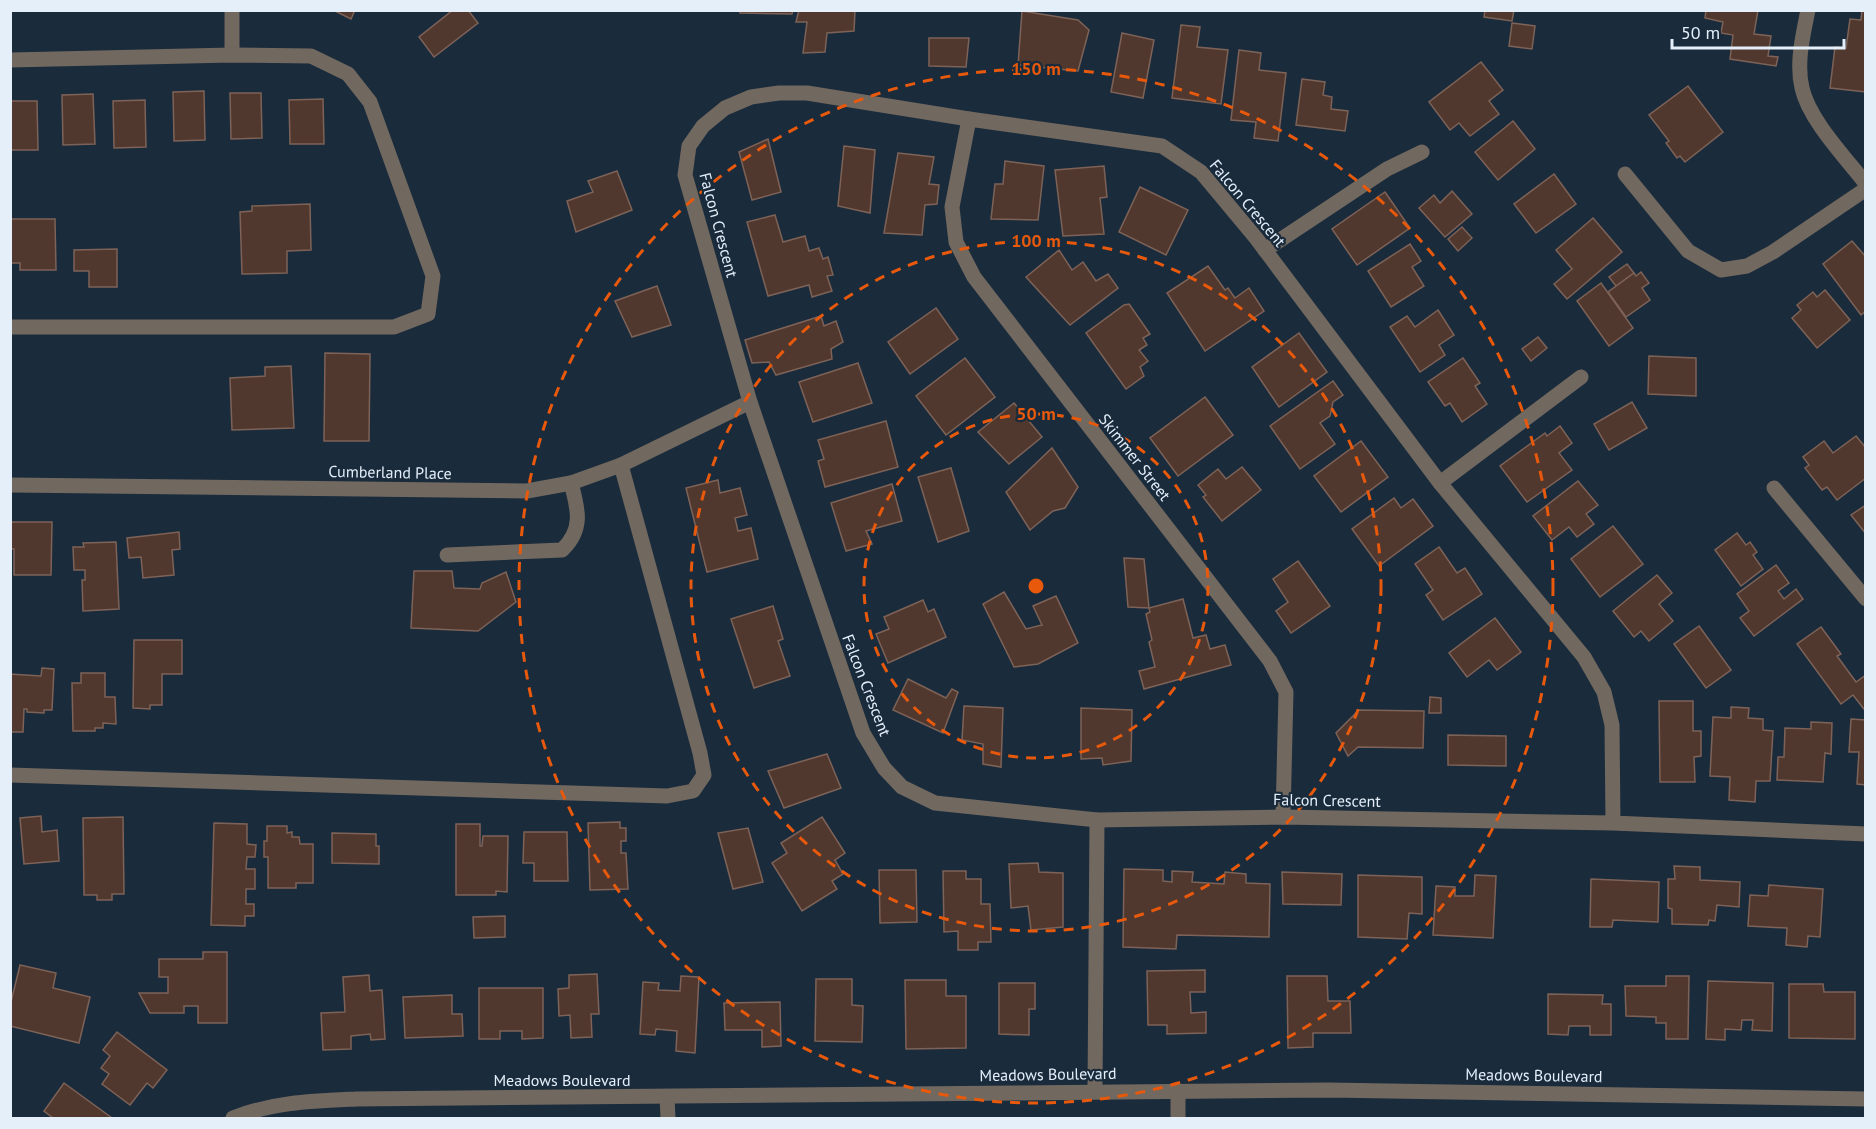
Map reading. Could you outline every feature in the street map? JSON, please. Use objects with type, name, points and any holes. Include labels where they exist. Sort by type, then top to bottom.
[{"type":"street","points":[[232,10],[232,55]]},
{"type":"street","points":[[1808,10],[1800,54],[1802,88],[1813,116],[1866,184]]},
{"type":"street","points":[[10,60],[232,55],[311,56],[348,74],[370,102],[433,276],[428,314],[394,327],[10,327]]},
{"type":"street","name":"Falcon Crescent","points":[[1613,823],[1612,725],[1604,692],[1584,657],[1440,483],[1264,250],[1201,172],[1162,146],[807,93],[779,93],[751,97],[725,108],[703,126],[688,146],[685,176],[750,402],[863,733],[884,768],[902,787],[935,803],[1097,820],[1283,817],[1613,823],[1866,834]]},
{"type":"street","name":"Skimmer Street","points":[[969,119],[952,207],[956,242],[974,277],[1270,661],[1286,692],[1283,817]]},
{"type":"street","points":[[1264,250],[1387,169],[1422,152]]},
{"type":"street","points":[[1625,174],[1688,251],[1721,270],[1747,266],[1773,252],[1866,189]]},
{"type":"street","points":[[1440,483],[1581,377]]},
{"type":"street","name":"Cumberland Place","points":[[10,485],[527,491],[571,483],[621,465],[750,402]]},
{"type":"street","points":[[10,775],[667,796],[693,791],[704,775],[700,753],[621,465]]},
{"type":"street","points":[[447,555],[562,550],[572,542],[578,519],[578,508],[571,483]]},
{"type":"street","points":[[1774,488],[1866,599]]},
{"type":"street","points":[[1095,1091],[1097,820]]},
{"type":"street","name":"Meadows Boulevard","points":[[233,1119],[259,1109],[305,1101],[1095,1091],[1329,1090],[1866,1099]]},
{"type":"street","points":[[1178,1091],[1178,1119]]},
{"type":"street","points":[[668,1097],[668,1119]]},
{"type":"building","points":[[333,10],[355,10],[351,19]]},
{"type":"building","points":[[453,10],[468,10],[478,23],[434,57],[419,37]]},
{"type":"building","points":[[740,10],[793,10],[792,14],[740,13]]},
{"type":"building","points":[[799,10],[855,10],[854,31],[827,33],[825,52],[803,53],[807,22],[796,22]]},
{"type":"building","points":[[1485,10],[1514,10],[1512,21],[1484,17]]},
{"type":"building","points":[[1706,10],[1758,10],[1754,34],[1771,36],[1768,56],[1778,57],[1776,66],[1730,59],[1733,35],[1721,33],[1723,22],[1705,18]]},
{"type":"building","points":[[1862,10],[1866,10],[1866,92],[1830,88],[1835,47],[1846,48],[1850,19],[1861,20]]},
{"type":"building","points":[[1022,11],[1078,20],[1089,30],[1078,71],[1018,65]]},
{"type":"building","points":[[1512,23],[1535,26],[1532,49],[1509,46]]},
{"type":"building","points":[[1181,25],[1200,27],[1197,47],[1228,50],[1221,104],[1172,98]]},
{"type":"building","points":[[1122,33],[1154,40],[1143,98],[1111,92]]},
{"type":"building","points":[[929,38],[969,38],[966,67],[929,66]]},
{"type":"building","points":[[1239,50],[1261,53],[1259,70],[1286,73],[1278,141],[1254,138],[1256,122],[1231,120]]},
{"type":"building","points":[[1481,62],[1503,90],[1489,101],[1499,114],[1470,136],[1459,123],[1450,130],[1429,102]]},
{"type":"building","points":[[1302,79],[1325,82],[1323,95],[1332,97],[1331,109],[1348,111],[1345,131],[1296,125]]},
{"type":"building","points":[[1688,86],[1723,132],[1685,162],[1680,156],[1677,158],[1666,143],[1669,141],[1649,115]]},
{"type":"building","points":[[204,91],[205,140],[174,141],[173,92]]},
{"type":"building","points":[[230,93],[261,93],[262,138],[231,139]]},
{"type":"building","points":[[93,94],[95,144],[63,145],[62,95]]},
{"type":"building","points":[[323,99],[324,144],[290,144],[289,100]]},
{"type":"building","points":[[145,100],[146,147],[114,148],[113,101]]},
{"type":"building","points":[[10,101],[37,101],[38,150],[10,150]]},
{"type":"building","points":[[1513,121],[1535,149],[1498,180],[1475,152]]},
{"type":"building","points":[[768,139],[781,192],[752,200],[739,152]]},
{"type":"building","points":[[844,146],[875,150],[870,213],[838,206]]},
{"type":"building","points":[[898,153],[934,157],[929,184],[939,185],[937,204],[925,205],[922,235],[884,233]]},
{"type":"building","points":[[1005,161],[1044,166],[1038,220],[991,219],[995,184],[1003,184]]},
{"type":"building","points":[[1104,166],[1107,197],[1100,198],[1104,234],[1063,236],[1055,170]]},
{"type":"building","points":[[617,171],[632,210],[576,232],[567,201],[593,192],[588,181]]},
{"type":"building","points":[[1554,174],[1576,204],[1536,233],[1514,204]]},
{"type":"building","points":[[1140,187],[1188,210],[1166,255],[1119,232]]},
{"type":"building","points":[[1452,191],[1472,214],[1445,237],[1419,208],[1434,195],[1440,203]]},
{"type":"building","points":[[1385,192],[1410,228],[1357,265],[1332,229]]},
{"type":"building","points":[[310,204],[311,250],[287,251],[287,273],[242,274],[240,212],[252,211],[252,206]]},
{"type":"building","points":[[775,215],[783,242],[805,236],[809,251],[819,248],[823,259],[828,257],[833,275],[827,276],[832,291],[812,297],[809,285],[768,296],[747,222]]},
{"type":"building","points":[[1593,218],[1622,252],[1567,299],[1554,284],[1572,269],[1556,250]]},
{"type":"building","points":[[10,219],[55,219],[56,270],[20,270],[20,263],[10,263]]},
{"type":"building","points":[[1462,227],[1472,238],[1458,251],[1448,239]]},
{"type":"building","points":[[1852,241],[1866,257],[1866,311],[1861,315],[1823,264]]},
{"type":"building","points":[[1410,244],[1421,261],[1412,267],[1424,286],[1391,307],[1368,271]]},
{"type":"building","points":[[117,249],[117,287],[89,287],[89,271],[74,271],[74,250]]},
{"type":"building","points":[[1059,250],[1072,270],[1083,262],[1096,281],[1108,274],[1118,288],[1070,325],[1026,277]]},
{"type":"building","points":[[1627,264],[1634,273],[1616,286],[1609,277]]},
{"type":"building","points":[[1208,266],[1225,290],[1228,288],[1235,298],[1249,288],[1264,311],[1205,351],[1167,293]]},
{"type":"building","points":[[1641,272],[1649,283],[1642,288],[1650,300],[1626,317],[1608,292],[1634,273],[1636,276]]},
{"type":"building","points":[[1601,283],[1633,328],[1609,346],[1577,301]]},
{"type":"building","points":[[657,286],[671,325],[632,337],[615,301]]},
{"type":"building","points":[[1825,290],[1850,320],[1817,348],[1792,318],[1801,310],[1797,305],[1813,292],[1817,297]]},
{"type":"building","points":[[1129,304],[1150,334],[1143,338],[1147,345],[1139,350],[1148,361],[1140,367],[1144,376],[1126,389],[1086,333],[1124,305]]},
{"type":"building","points":[[936,308],[958,339],[910,374],[888,342]]},
{"type":"building","points":[[1438,310],[1454,335],[1439,345],[1445,355],[1420,372],[1390,327],[1407,316],[1415,327]]},
{"type":"building","points":[[821,316],[824,326],[836,321],[843,342],[831,349],[832,359],[776,375],[769,362],[752,363],[745,340]]},
{"type":"building","points":[[1299,333],[1327,372],[1279,407],[1252,367]]},
{"type":"building","points":[[1538,337],[1547,348],[1531,361],[1522,349]]},
{"type":"building","points":[[325,353],[370,354],[369,441],[324,441]]},
{"type":"building","points":[[1649,356],[1696,358],[1696,396],[1648,394]]},
{"type":"building","points":[[965,358],[995,397],[946,435],[916,396]]},
{"type":"building","points":[[1463,358],[1480,383],[1475,386],[1487,404],[1462,422],[1450,403],[1445,406],[1428,382]]},
{"type":"building","points":[[858,363],[872,403],[813,422],[799,382]]},
{"type":"building","points":[[291,366],[294,428],[232,430],[230,378],[265,376],[265,367]]},
{"type":"building","points":[[1333,381],[1343,395],[1333,402],[1330,416],[1320,423],[1335,444],[1300,469],[1270,426]]},
{"type":"building","points":[[1205,397],[1233,435],[1178,476],[1150,438]]},
{"type":"building","points":[[1632,402],[1647,428],[1609,450],[1594,424]]},
{"type":"building","points":[[1014,403],[1042,437],[1009,464],[978,432]]},
{"type":"building","points":[[886,421],[898,467],[825,487],[818,461],[824,459],[818,440]]},
{"type":"building","points":[[1560,426],[1572,443],[1559,453],[1572,470],[1527,502],[1500,466],[1545,433],[1547,436]]},
{"type":"building","points":[[1856,436],[1866,448],[1866,478],[1837,500],[1827,487],[1822,490],[1805,468],[1809,465],[1803,457],[1824,441],[1833,453]]},
{"type":"building","points":[[1361,441],[1388,477],[1341,512],[1314,476]]},
{"type":"building","points":[[1052,448],[1078,487],[1065,508],[1053,511],[1030,530],[1006,492]]},
{"type":"building","points":[[1242,467],[1261,490],[1222,521],[1203,497],[1206,495],[1198,485],[1218,469],[1226,479]]},
{"type":"building","points":[[951,468],[969,531],[938,542],[918,477]]},
{"type":"building","points":[[718,480],[720,493],[740,488],[747,515],[735,518],[738,531],[751,528],[758,559],[707,572],[686,488]]},
{"type":"building","points":[[1578,481],[1598,505],[1586,514],[1594,524],[1577,537],[1569,527],[1552,540],[1533,516]]},
{"type":"building","points":[[892,484],[902,521],[866,531],[872,544],[846,551],[831,503]]},
{"type":"building","points":[[1394,498],[1401,508],[1413,499],[1433,526],[1379,566],[1352,529]]},
{"type":"building","points":[[1866,505],[1866,534],[1851,515]]},
{"type":"building","points":[[10,522],[52,522],[51,575],[14,575],[14,549],[10,549]]},
{"type":"building","points":[[1613,526],[1643,564],[1600,597],[1571,559]]},
{"type":"building","points":[[179,532],[180,549],[172,550],[174,575],[143,578],[141,557],[129,558],[127,538]]},
{"type":"building","points":[[1737,533],[1746,545],[1750,542],[1757,552],[1753,555],[1763,569],[1741,586],[1715,550]]},
{"type":"building","points":[[116,542],[119,609],[83,611],[82,580],[85,580],[85,570],[74,570],[73,547],[84,547],[83,543]]},
{"type":"building","points":[[1439,547],[1457,573],[1465,568],[1482,594],[1443,620],[1426,595],[1433,590],[1415,564]]},
{"type":"building","points":[[1124,558],[1144,559],[1149,608],[1128,607]]},
{"type":"building","points":[[1298,561],[1330,606],[1291,633],[1276,611],[1288,602],[1273,579]]},
{"type":"building","points":[[1776,565],[1789,583],[1778,591],[1784,599],[1796,589],[1803,599],[1754,636],[1740,618],[1749,611],[1737,594]]},
{"type":"building","points":[[414,571],[452,571],[454,588],[480,589],[482,583],[506,572],[516,602],[478,631],[411,628]]},
{"type":"building","points":[[1657,575],[1672,593],[1659,604],[1673,621],[1649,641],[1641,631],[1634,637],[1613,611]]},
{"type":"building","points":[[1004,592],[1026,629],[1042,625],[1033,606],[1056,596],[1078,643],[1038,664],[1014,667],[983,604]]},
{"type":"building","points":[[1183,599],[1193,638],[1206,635],[1210,649],[1225,645],[1231,665],[1144,689],[1139,671],[1155,667],[1146,614],[1150,612],[1149,608]]},
{"type":"building","points":[[923,600],[928,612],[934,609],[946,637],[888,663],[876,634],[889,629],[884,617]]},
{"type":"building","points":[[773,606],[783,639],[778,641],[790,676],[754,688],[731,619]]},
{"type":"building","points":[[1495,618],[1521,652],[1497,670],[1489,660],[1467,677],[1449,653]]},
{"type":"building","points":[[1699,626],[1731,670],[1706,688],[1674,644]]},
{"type":"building","points":[[1821,627],[1841,654],[1837,656],[1856,682],[1866,675],[1866,708],[1864,709],[1853,695],[1841,704],[1797,644]]},
{"type":"building","points":[[134,640],[182,640],[182,674],[162,674],[162,705],[150,705],[150,709],[133,708]]},
{"type":"building","points":[[42,668],[54,669],[52,710],[44,710],[44,713],[27,712],[27,709],[24,709],[23,732],[10,732],[10,674],[41,676]]},
{"type":"building","points":[[81,673],[105,673],[105,697],[115,697],[116,724],[103,723],[103,728],[95,728],[95,731],[73,731],[72,683],[81,683]]},
{"type":"building","points":[[908,679],[946,698],[952,689],[958,692],[943,733],[893,710]]},
{"type":"building","points":[[1430,697],[1441,698],[1441,713],[1429,713]]},
{"type":"building","points":[[1659,701],[1693,701],[1693,731],[1701,731],[1701,756],[1694,757],[1695,782],[1660,782]]},
{"type":"building","points":[[964,706],[1003,708],[1001,767],[983,764],[983,744],[962,740]]},
{"type":"building","points":[[1731,707],[1749,708],[1748,718],[1763,719],[1763,730],[1773,731],[1770,781],[1756,781],[1755,802],[1729,800],[1730,777],[1710,776],[1713,717],[1731,718]]},
{"type":"building","points":[[1081,708],[1132,710],[1131,761],[1103,765],[1102,758],[1081,759]]},
{"type":"building","points":[[1359,710],[1424,711],[1423,748],[1358,747],[1348,756],[1336,733]]},
{"type":"building","points":[[1851,719],[1866,720],[1866,785],[1857,784],[1859,752],[1849,752]]},
{"type":"building","points":[[1811,722],[1832,723],[1831,754],[1825,753],[1823,782],[1777,780],[1778,757],[1784,757],[1785,728],[1811,729]]},
{"type":"building","points":[[1448,735],[1506,736],[1506,766],[1448,765]]},
{"type":"building","points":[[827,754],[841,788],[784,808],[768,771]]},
{"type":"building","points":[[41,816],[42,832],[57,830],[59,861],[24,864],[20,818]]},
{"type":"building","points":[[123,817],[124,894],[112,894],[112,900],[97,900],[97,895],[84,895],[83,818]]},
{"type":"building","points":[[822,817],[845,853],[835,860],[843,874],[832,881],[837,889],[802,911],[772,863],[787,853],[781,843]]},
{"type":"building","points":[[620,822],[620,828],[626,828],[626,841],[621,841],[621,853],[626,853],[628,889],[590,890],[588,823]]},
{"type":"building","points":[[214,823],[247,824],[247,844],[256,845],[255,857],[247,857],[246,869],[255,869],[255,889],[246,889],[246,904],[254,904],[254,916],[245,916],[245,926],[211,925]]},
{"type":"building","points":[[456,824],[480,824],[480,846],[482,846],[483,836],[508,836],[507,892],[496,891],[496,895],[456,895]]},
{"type":"building","points":[[267,826],[287,826],[287,833],[292,832],[292,837],[299,837],[300,844],[313,844],[313,883],[296,883],[296,888],[268,888],[268,857],[264,857]]},
{"type":"building","points":[[748,828],[763,882],[733,889],[718,833]]},
{"type":"building","points":[[524,832],[567,832],[568,881],[534,881],[534,863],[523,863]]},
{"type":"building","points":[[332,833],[376,834],[379,864],[332,863]]},
{"type":"building","points":[[1038,863],[1039,872],[1063,873],[1063,927],[1031,930],[1028,906],[1011,908],[1009,864]]},
{"type":"building","points":[[1674,866],[1700,867],[1700,880],[1740,882],[1739,907],[1717,905],[1715,921],[1709,920],[1708,925],[1672,924],[1672,909],[1668,908],[1668,879],[1675,879]]},
{"type":"building","points":[[1124,869],[1163,870],[1163,881],[1172,882],[1172,871],[1193,872],[1192,882],[1224,884],[1225,872],[1246,874],[1246,883],[1270,884],[1269,937],[1177,935],[1176,949],[1123,947]]},
{"type":"building","points":[[879,870],[916,870],[917,922],[880,923]]},
{"type":"building","points":[[943,871],[966,871],[966,879],[981,879],[981,904],[990,904],[991,942],[978,942],[978,950],[958,950],[958,931],[944,932]]},
{"type":"building","points":[[1282,872],[1342,874],[1341,905],[1283,904]]},
{"type":"building","points":[[1358,875],[1422,877],[1422,914],[1409,913],[1407,939],[1358,937]]},
{"type":"building","points":[[1475,875],[1496,876],[1493,938],[1433,935],[1436,886],[1455,887],[1455,896],[1474,896]]},
{"type":"building","points":[[1591,879],[1659,882],[1658,922],[1613,920],[1612,927],[1590,927]]},
{"type":"building","points":[[1769,885],[1823,889],[1820,937],[1808,936],[1807,947],[1786,945],[1787,928],[1748,926],[1750,895],[1768,896]]},
{"type":"building","points":[[505,916],[505,937],[474,938],[473,917]]},
{"type":"building","points":[[203,952],[227,952],[227,1023],[198,1023],[198,1006],[184,1006],[184,1013],[150,1013],[139,993],[168,993],[168,977],[159,977],[159,959],[203,959]]},
{"type":"building","points":[[20,965],[56,973],[53,988],[90,997],[79,1043],[10,1026],[10,1006]]},
{"type":"building","points":[[1205,970],[1205,992],[1190,992],[1191,1013],[1206,1012],[1206,1033],[1167,1034],[1167,1025],[1148,1025],[1147,971]]},
{"type":"building","points":[[597,974],[599,1014],[591,1014],[592,1037],[571,1038],[570,1015],[559,1016],[558,989],[569,988],[569,975]]},
{"type":"building","points":[[369,975],[370,991],[382,990],[385,1039],[371,1040],[370,1034],[351,1036],[351,1049],[323,1050],[321,1013],[345,1012],[343,977]]},
{"type":"building","points":[[681,976],[699,977],[695,1053],[676,1051],[677,1031],[656,1029],[655,1035],[640,1034],[643,982],[659,983],[658,990],[680,991]]},
{"type":"building","points":[[1287,976],[1327,976],[1328,1001],[1350,1001],[1351,1033],[1313,1033],[1313,1047],[1288,1048]]},
{"type":"building","points":[[1666,976],[1689,976],[1688,1039],[1666,1039],[1666,1023],[1656,1023],[1656,1017],[1626,1016],[1625,986],[1666,986]]},
{"type":"building","points":[[816,979],[852,979],[852,1005],[863,1006],[862,1042],[815,1041]]},
{"type":"building","points":[[905,980],[946,980],[946,996],[966,996],[966,1048],[906,1049]]},
{"type":"building","points":[[1708,981],[1773,983],[1772,1031],[1752,1030],[1753,1020],[1742,1020],[1741,1030],[1725,1029],[1725,1040],[1706,1039]]},
{"type":"building","points":[[999,983],[1035,983],[1035,1009],[1029,1009],[1029,1035],[999,1034]]},
{"type":"building","points":[[1789,984],[1823,984],[1824,992],[1855,992],[1855,1039],[1789,1038]]},
{"type":"building","points":[[479,988],[543,988],[543,1038],[522,1039],[522,1031],[500,1031],[500,1039],[479,1039]]},
{"type":"building","points":[[1548,994],[1603,995],[1602,1004],[1611,1004],[1611,1035],[1590,1035],[1590,1026],[1569,1026],[1568,1035],[1548,1034]]},
{"type":"building","points":[[452,995],[452,1014],[462,1014],[463,1036],[405,1038],[403,997]]},
{"type":"building","points":[[780,1002],[781,1046],[762,1047],[762,1030],[725,1030],[724,1003]]},
{"type":"building","points":[[117,1032],[167,1070],[153,1088],[147,1083],[130,1105],[102,1084],[109,1074],[101,1068],[110,1056],[103,1050]]},
{"type":"building","points":[[64,1083],[112,1118],[53,1118],[44,1111]]}]
